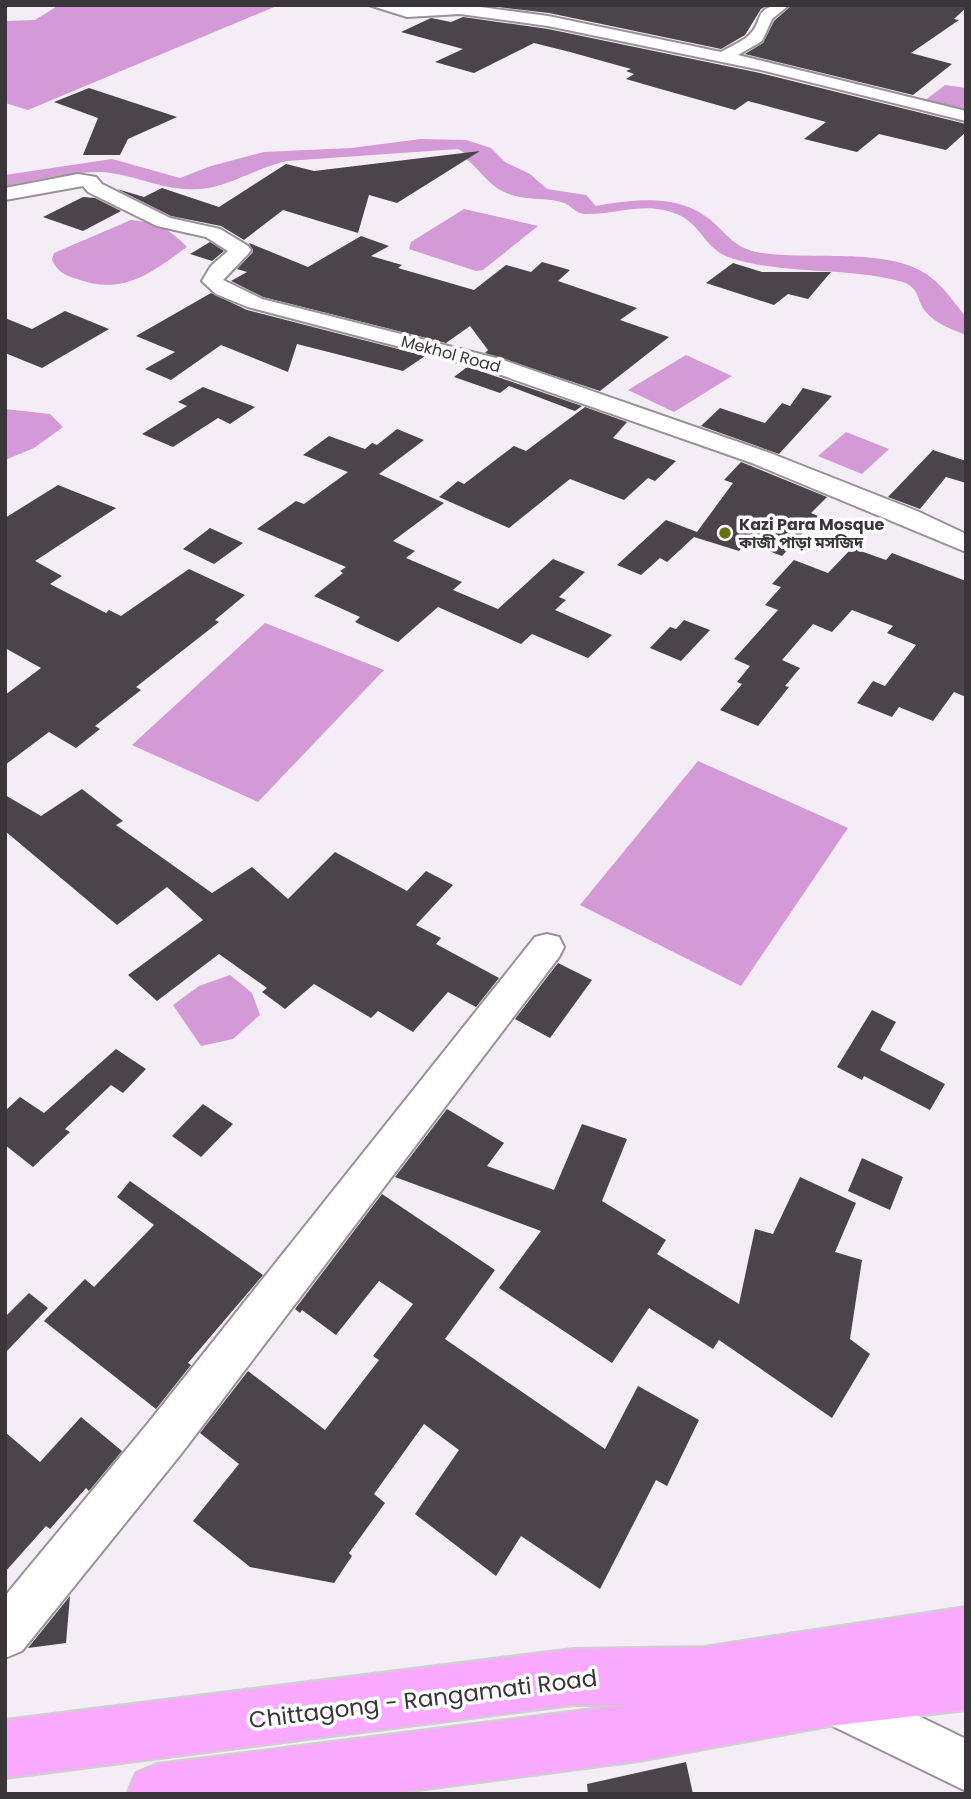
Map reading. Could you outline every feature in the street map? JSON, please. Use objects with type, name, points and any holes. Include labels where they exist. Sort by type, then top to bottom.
[{"type":"highway","name":"Chittagong - Rangamati Road","points":[[5,1749],[573,1676],[704,1675],[966,1635]]},
{"type":"highway","points":[[157,1794],[639,1732],[830,1697],[966,1681]]},
{"type":"street","points":[[376,5],[407,12],[460,9],[548,21],[724,57],[966,116]]},
{"type":"street","points":[[724,57],[756,38],[765,17],[782,5]]},
{"type":"street","name":"Mekhol Road","points":[[5,194],[78,180],[89,181],[95,188],[142,212],[164,222],[213,233],[240,250],[218,270],[212,281],[223,290],[256,303],[492,364],[761,458],[908,516],[966,544]]},
{"type":"street","points":[[5,1634],[165,1438],[547,947]]},
{"type":"street","points":[[830,1697],[966,1766]]},
{"type":"shaded area","points":[[59,5],[279,5],[28,110],[5,103],[5,21],[35,20]]},
{"type":"shaded area","points":[[945,85],[966,88],[966,108],[962,112],[923,102]]},
{"type":"shaded area","points":[[421,139],[466,140],[491,148],[505,162],[530,174],[547,189],[586,195],[596,206],[642,200],[687,207],[701,213],[737,244],[756,252],[874,258],[917,269],[934,280],[966,317],[966,335],[929,316],[914,289],[906,283],[862,274],[752,264],[731,258],[713,247],[687,219],[664,210],[644,208],[584,214],[561,202],[511,195],[493,185],[465,158],[466,154],[458,149],[287,161],[222,185],[201,189],[175,188],[101,172],[65,175],[5,186],[5,175],[112,159],[180,178],[211,166],[264,152],[351,148]]},
{"type":"shaded area","points":[[464,209],[538,226],[483,270],[476,271],[409,249],[411,242]]},
{"type":"shaded area","points":[[131,220],[162,228],[175,235],[187,247],[149,273],[123,283],[109,285],[93,284],[68,276],[54,264],[54,253]]},
{"type":"shaded area","points":[[686,355],[732,376],[674,412],[628,390]]},
{"type":"shaded area","points":[[5,409],[50,414],[63,427],[34,448],[5,460]]},
{"type":"shaded area","points":[[846,432],[889,449],[862,474],[818,456]]},
{"type":"shaded area","points":[[265,623],[384,670],[258,802],[132,745]]},
{"type":"shaded area","points":[[698,761],[848,828],[741,986],[580,905]]},
{"type":"shaded area","points":[[230,975],[252,993],[260,1015],[233,1039],[201,1046],[173,1005],[199,986]]},
{"type":"building","points":[[768,5],[761,9],[745,35],[721,49],[549,13],[498,7]]},
{"type":"building","points":[[792,5],[966,5],[966,8],[954,19],[959,20],[911,53],[952,64],[913,95],[745,54],[763,43],[774,21]]},
{"type":"building","points":[[463,17],[548,29],[760,73],[966,124],[966,132],[946,150],[879,134],[857,152],[804,139],[826,122],[748,101],[735,110],[626,79],[634,74],[626,71],[631,69],[570,52],[534,43],[474,73],[435,62],[463,49],[401,32],[431,18],[451,22]]},
{"type":"building","points":[[89,88],[177,117],[128,139],[120,155],[83,155],[98,118],[54,102]]},
{"type":"building","points":[[480,151],[397,203],[369,195],[358,233],[283,210],[244,240],[221,226],[171,216],[117,189],[144,197],[162,188],[219,207],[286,164],[314,171]]},
{"type":"building","points":[[83,197],[95,198],[121,211],[83,231],[43,217]]},
{"type":"building","points":[[361,236],[389,246],[371,256],[402,265],[398,268],[474,290],[506,265],[531,272],[542,262],[570,270],[558,281],[637,308],[620,320],[669,337],[600,391],[485,353],[488,350],[470,326],[446,343],[263,297],[231,281],[247,272],[237,269],[253,252],[249,243],[308,267]]},
{"type":"building","points":[[210,242],[224,251],[212,261],[190,254]]},
{"type":"building","points":[[733,263],[762,272],[831,272],[808,299],[788,294],[774,305],[706,283]]},
{"type":"building","points":[[211,293],[247,310],[425,356],[403,371],[297,344],[288,372],[221,345],[171,380],[145,369],[175,352],[136,336]]},
{"type":"building","points":[[65,311],[109,329],[42,368],[5,353],[5,318],[32,329]]},
{"type":"building","points":[[467,367],[582,406],[575,411],[509,386],[500,393],[454,377]]},
{"type":"building","points":[[203,387],[255,407],[230,424],[218,418],[173,447],[142,434],[187,406],[178,402]]},
{"type":"building","points":[[803,388],[832,396],[779,454],[701,426],[720,408],[765,423],[782,403],[790,406]]},
{"type":"building","points":[[585,407],[627,422],[613,438],[676,461],[655,481],[648,478],[624,500],[570,479],[509,528],[439,497],[458,481],[464,484],[514,446],[526,451]]},
{"type":"building","points":[[397,429],[424,440],[379,474],[444,503],[393,541],[415,551],[406,558],[462,582],[453,590],[498,609],[553,559],[585,572],[559,597],[566,600],[555,610],[612,635],[588,658],[532,634],[521,644],[438,607],[398,642],[355,622],[360,617],[314,596],[343,573],[340,571],[346,567],[257,529],[296,501],[304,504],[348,472],[303,455],[329,436],[365,449],[372,443],[377,445]]},
{"type":"building","points":[[933,450],[966,461],[966,483],[946,477],[920,509],[888,497]]},
{"type":"building","points":[[741,462],[827,497],[811,513],[818,516],[782,556],[746,542],[739,551],[694,537],[667,562],[660,558],[641,575],[617,565],[666,520],[697,532],[733,483],[724,480]]},
{"type":"building","points":[[58,485],[116,508],[35,561],[62,576],[50,584],[106,613],[109,610],[121,616],[189,569],[245,595],[215,620],[219,622],[136,687],[141,690],[95,726],[100,729],[76,748],[49,732],[5,765],[5,695],[41,668],[5,648],[5,518]]},
{"type":"building","points":[[210,528],[243,543],[214,564],[183,549]]},
{"type":"building","points":[[852,548],[886,560],[892,553],[966,581],[966,697],[954,692],[933,721],[899,707],[892,717],[857,703],[873,681],[885,686],[916,645],[887,633],[893,626],[852,610],[832,632],[813,624],[782,660],[800,668],[785,686],[789,687],[758,726],[720,710],[742,684],[737,682],[750,666],[734,659],[778,610],[765,605],[781,587],[772,584],[794,560],[828,573]]},
{"type":"building","points":[[684,620],[710,630],[681,661],[650,648],[670,627],[676,629]]},
{"type":"building","points":[[82,789],[123,821],[116,825],[212,893],[252,867],[288,899],[335,852],[407,891],[426,871],[453,885],[416,925],[441,938],[436,944],[499,978],[476,1007],[448,992],[413,1032],[378,1011],[371,1018],[314,984],[285,1009],[262,992],[267,988],[219,954],[157,1001],[128,975],[203,920],[167,887],[117,925],[5,831],[5,795],[41,816]]},
{"type":"building","points":[[558,963],[592,980],[550,1038],[515,1019]]},
{"type":"building","points":[[872,1010],[896,1022],[880,1050],[945,1084],[930,1110],[864,1076],[862,1080],[837,1067]]},
{"type":"building","points":[[116,1049],[146,1069],[123,1093],[111,1085],[65,1129],[70,1132],[33,1167],[5,1145],[5,1111],[20,1097],[44,1113]]},
{"type":"building","points":[[203,1104],[233,1124],[201,1157],[172,1136]]},
{"type":"building","points":[[447,1109],[504,1143],[487,1166],[554,1190],[582,1124],[627,1139],[602,1201],[666,1240],[657,1254],[739,1304],[755,1229],[773,1234],[800,1177],[856,1203],[835,1252],[862,1260],[850,1339],[870,1354],[832,1418],[719,1340],[713,1349],[649,1308],[612,1363],[499,1288],[541,1231],[395,1177]]},
{"type":"building","points":[[862,1158],[903,1177],[890,1210],[848,1191]]},
{"type":"building","points":[[130,1181],[263,1275],[188,1363],[191,1365],[156,1409],[44,1321],[85,1279],[94,1287],[154,1225],[117,1197]]},
{"type":"building","points":[[382,1194],[495,1270],[445,1339],[605,1449],[638,1386],[699,1420],[667,1486],[656,1480],[600,1589],[521,1536],[496,1576],[415,1514],[459,1450],[424,1424],[374,1494],[385,1503],[349,1553],[352,1556],[334,1583],[250,1567],[193,1521],[239,1464],[200,1433],[248,1371],[325,1430],[379,1360],[373,1356],[413,1304],[379,1281],[336,1335],[302,1310],[300,1313],[295,1309]]},
{"type":"building","points":[[29,1293],[48,1308],[5,1353],[5,1317]]},
{"type":"building","points":[[81,1417],[122,1451],[89,1491],[86,1488],[50,1529],[46,1526],[5,1572],[5,1432],[40,1462]]},
{"type":"building","points":[[70,1596],[66,1643],[28,1648]]},
{"type":"building","points":[[686,1762],[693,1794],[588,1794],[587,1784]]},
{"type":"place","name":"Kazi Para Mosque কাজী পাড়া মসজিদ","points":[[725,533]]}]
